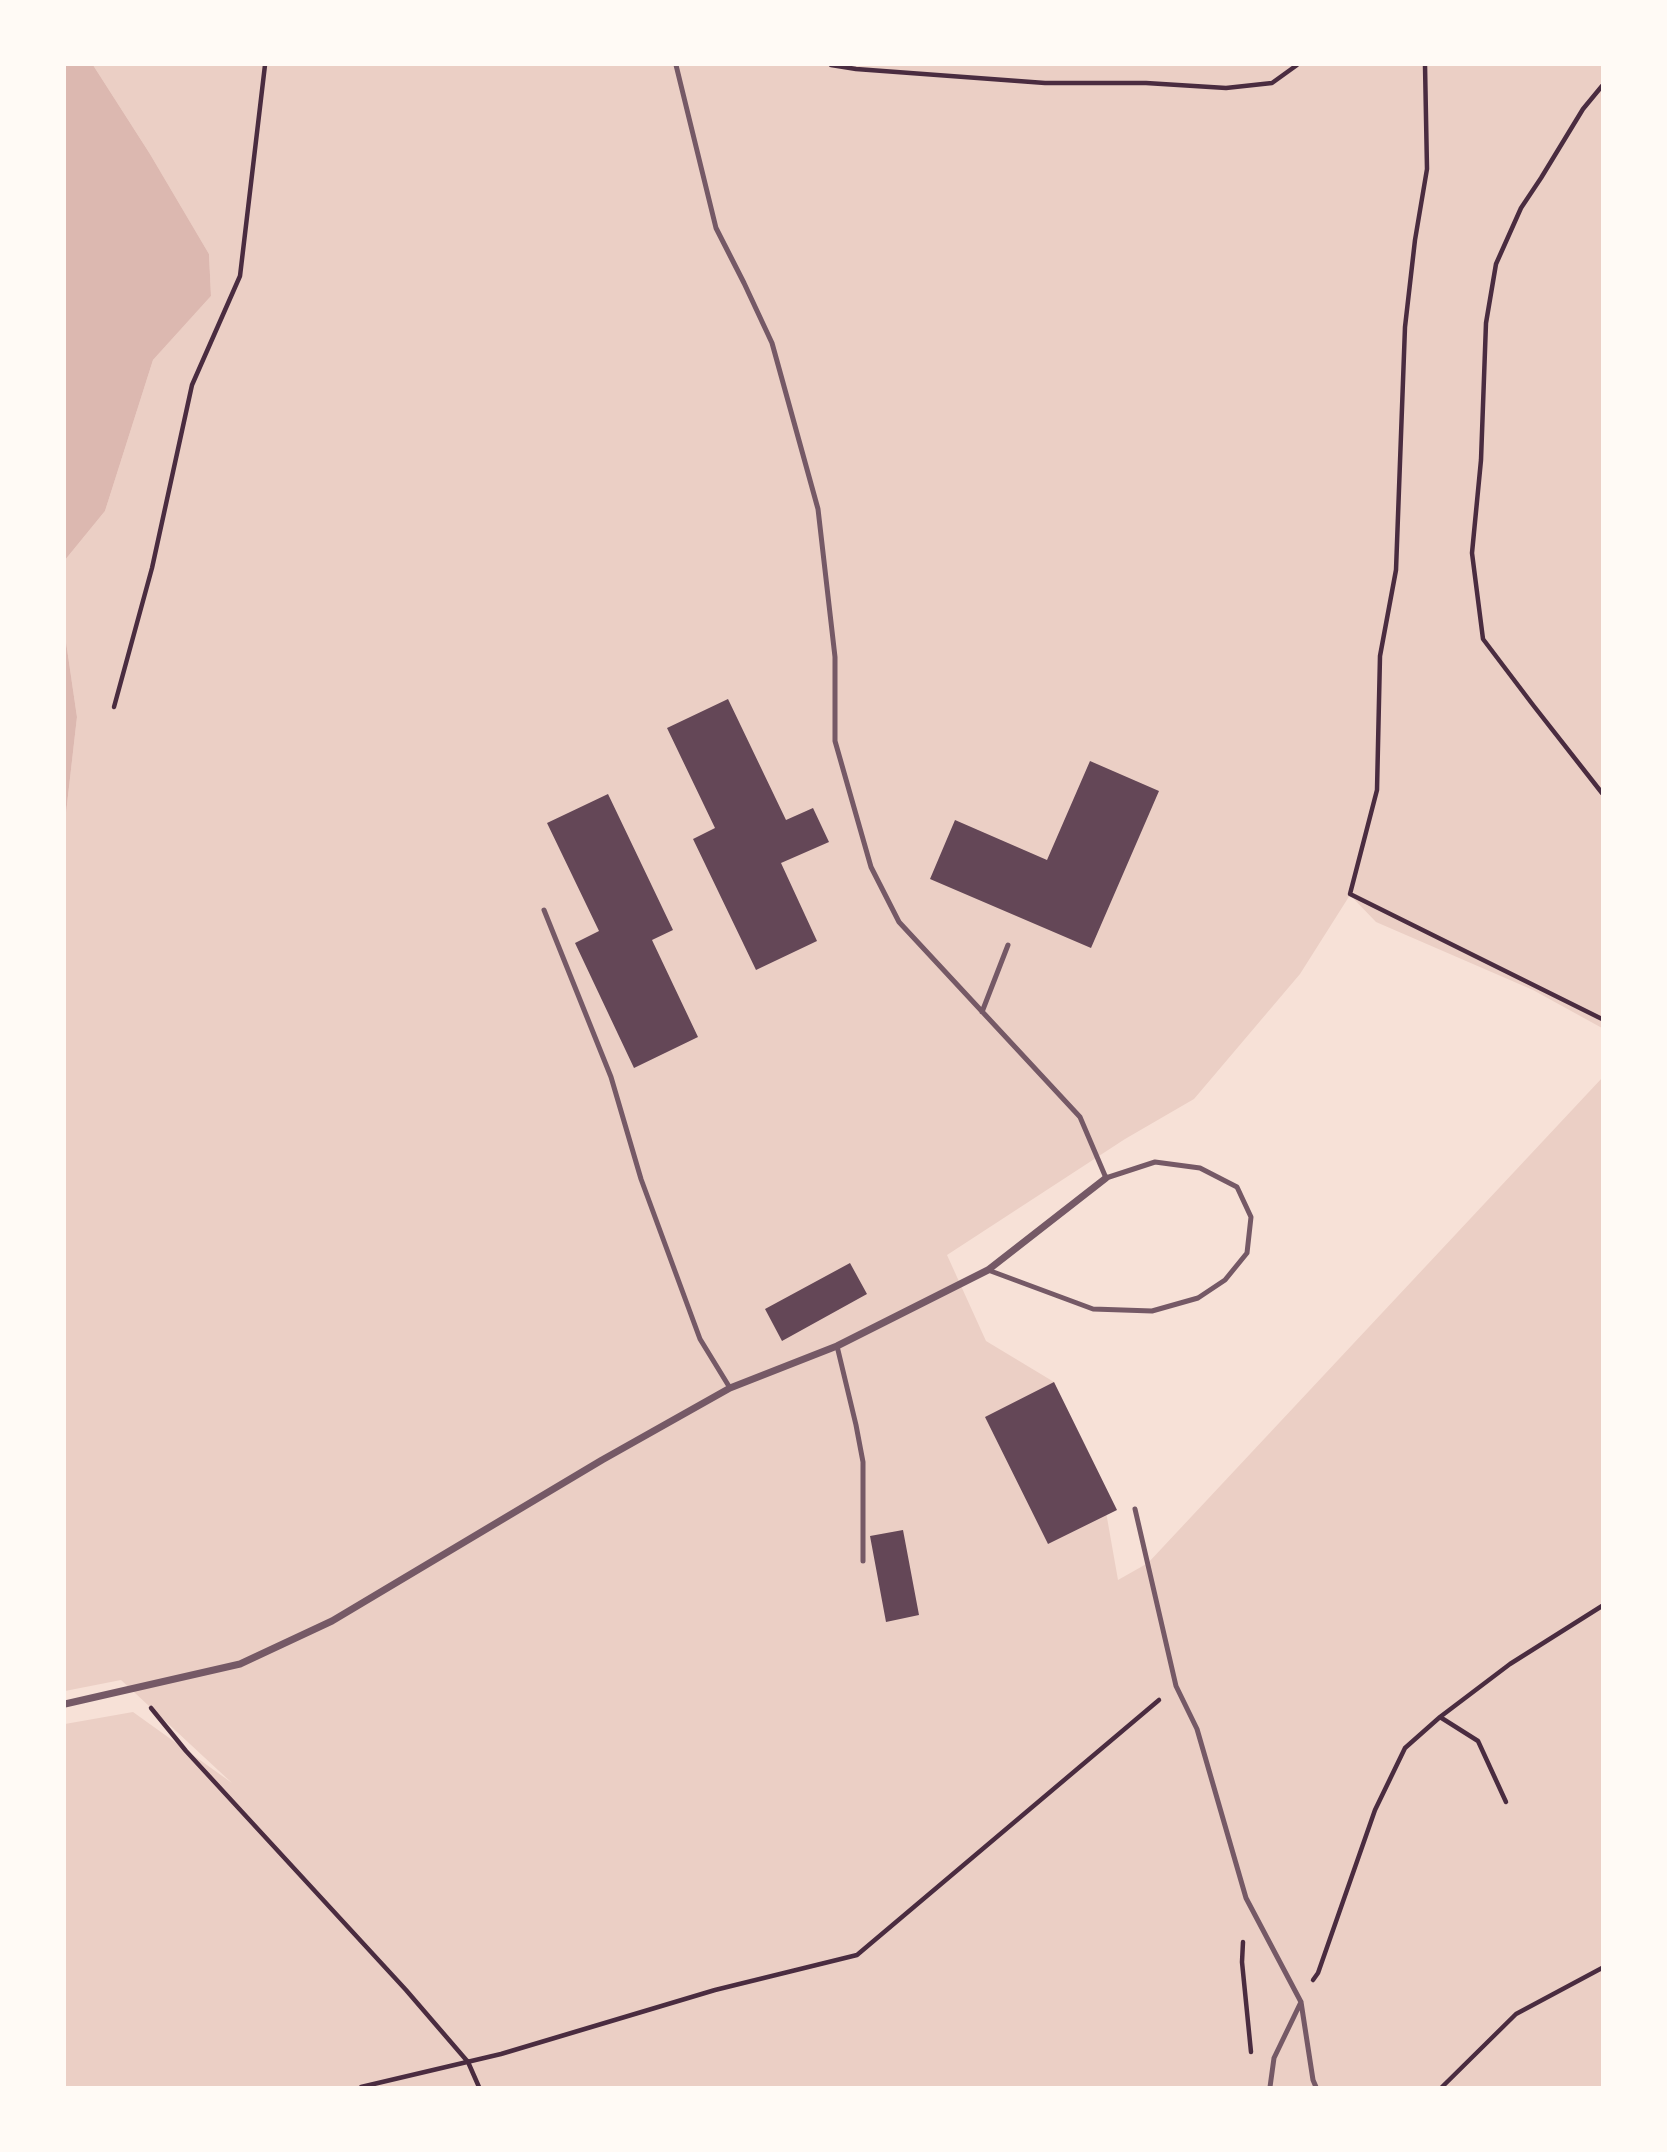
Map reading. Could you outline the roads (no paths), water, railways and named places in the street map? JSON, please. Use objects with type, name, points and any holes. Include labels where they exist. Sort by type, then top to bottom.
[{"type":"street","points":[[65,1703],[240,1664],[332,1621],[602,1460],[730,1388],[836,1346],[988,1270],[1105,1178]]},
{"type":"lane","points":[[676,65],[716,228],[772,343],[818,509],[835,657],[835,741],[871,867],[899,922],[1080,1117],[1105,1178],[1155,1162],[1200,1168],[1237,1187],[1251,1217],[1247,1253],[1224,1280],[1198,1298],[1152,1311],[1093,1309],[988,1270]]},
{"type":"lane","points":[[544,910],[611,1077],[641,1179],[700,1339],[730,1388]]},
{"type":"lane","points":[[982,1012],[1008,945]]},
{"type":"lane","points":[[836,1346],[863,1462],[863,1561]]},
{"type":"lane","points":[[1135,1509],[1176,1686],[1197,1729],[1246,1898],[1301,2002],[1316,2087]]},
{"type":"lane","points":[[1270,2087],[1274,2057],[1301,2002]]}]
